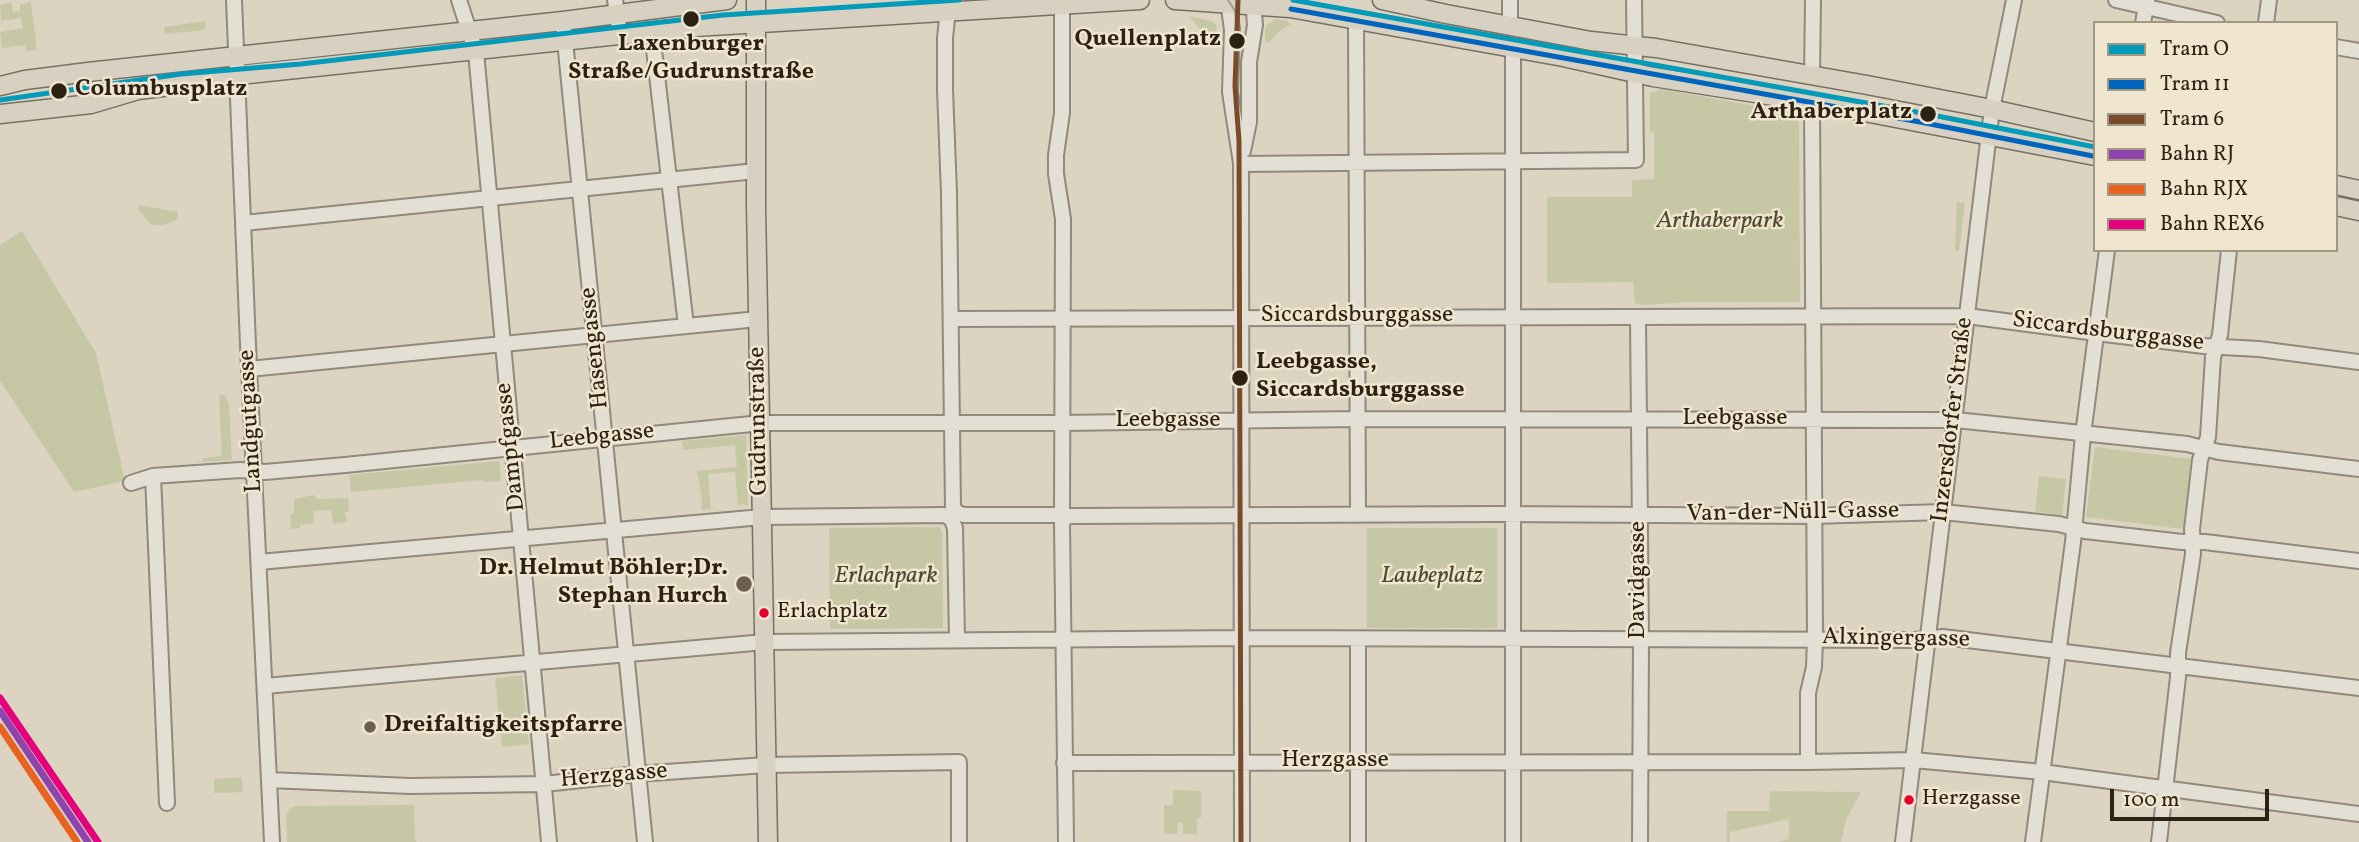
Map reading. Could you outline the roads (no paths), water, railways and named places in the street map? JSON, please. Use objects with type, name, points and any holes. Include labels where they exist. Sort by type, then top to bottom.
[{"type":"main road","points":[[0,86],[63,75],[563,21],[616,7],[727,0]]},
{"type":"main road","name":"Gudrunstraße","points":[[756,0],[758,319],[768,842]]},
{"type":"main road","points":[[0,114],[92,104],[138,90],[239,75],[620,35],[948,5],[1140,0]]},
{"type":"main road","points":[[1175,0],[1254,2],[1513,48],[1636,73],[1812,102],[2093,156]]},
{"type":"main road","points":[[1382,0],[1591,41],[1633,45],[1992,109],[2093,132]]},
{"type":"main road","points":[[2338,185],[2359,190]]},
{"type":"main road","points":[[2338,206],[2359,211]]},
{"type":"street","name":"Landgutgasse","points":[[234,0],[272,842]]},
{"type":"street","name":"Dampfgasse","points":[[459,0],[476,52],[549,842]]},
{"type":"street","points":[[1510,0],[1510,26]]},
{"type":"street","points":[[1241,164],[1636,160],[1634,0]]},
{"type":"street","points":[[1812,76],[1813,0]]},
{"type":"street","name":"Inzersdorfer Straße","points":[[1903,842],[1992,109],[2014,0]]},
{"type":"street","points":[[2116,0],[2146,4],[2210,21]]},
{"type":"street","points":[[2266,21],[2269,0]]},
{"type":"street","points":[[1062,2],[1062,113],[1056,173],[1063,219],[1061,423],[1066,842]]},
{"type":"street","points":[[1228,2],[1232,30],[1230,92],[1241,164],[1243,422],[1242,842],[1229,842]]},
{"type":"street","points":[[1241,164],[1249,122],[1248,82],[1254,34],[1254,2]]},
{"type":"street","points":[[948,5],[945,92],[953,507],[957,513],[964,516],[1512,514]]},
{"type":"street","points":[[616,7],[620,35]]},
{"type":"street","points":[[1356,20],[1357,515]]},
{"type":"street","name":"Hasengasse","points":[[563,21],[645,842]]},
{"type":"street","points":[[652,32],[686,326]]},
{"type":"street","points":[[2338,47],[2359,51]]},
{"type":"street","points":[[1513,48],[1513,842]]},
{"type":"street","points":[[1808,762],[1808,693],[1814,667],[1815,639],[1812,102]]},
{"type":"street","points":[[244,223],[756,171]]},
{"type":"street","points":[[2033,842],[2107,252]]},
{"type":"street","points":[[2159,842],[2183,608],[2193,554],[2192,529],[2200,460],[2208,437],[2213,357],[2217,346],[2229,252]]},
{"type":"street","points":[[1638,318],[1814,314]]},
{"type":"street","name":"Siccardsburggasse","points":[[1814,314],[1967,316],[2359,362]]},
{"type":"street","name":"Siccardsburggasse","points":[[951,319],[1242,316],[1638,318]]},
{"type":"street","name":"Davidgasse","points":[[1638,318],[1640,842]]},
{"type":"street","points":[[249,369],[758,319]]},
{"type":"street","name":"Leebgasse","points":[[131,483],[153,476],[240,470],[254,473],[761,423],[1243,422],[1356,419],[1956,420],[2187,444],[2204,449]]},
{"type":"street","points":[[2204,449],[2359,469]]},
{"type":"street","points":[[153,476],[167,803]]},
{"type":"street","name":"Van-der-Nüll-Gasse","points":[[1512,514],[1813,516],[1943,512],[2192,542]]},
{"type":"street","points":[[259,562],[762,517],[948,516],[955,528],[957,640]]},
{"type":"street","points":[[2192,542],[2359,561]]},
{"type":"street","name":"Alxingergasse","points":[[1514,638],[1942,637],[2359,688]]},
{"type":"street","points":[[265,686],[625,652],[765,642],[1514,638]]},
{"type":"street","points":[[1358,640],[1358,842]]},
{"type":"street","name":"Herzgasse","points":[[1064,762],[1914,760],[2042,772],[2359,814]]},
{"type":"street","name":"Herzgasse","points":[[269,780],[410,786],[544,784],[766,765],[959,762],[959,842]]},
{"type":"tram line","name":"O","points":[[0,100],[181,74],[301,64],[723,15],[959,0]]},
{"type":"tram line","points":[[1228,0],[1235,11],[1237,28]]},
{"type":"tram line","name":"6","points":[[1238,0],[1235,86],[1239,141],[1241,842]]},
{"type":"tram line","name":"O","points":[[1293,0],[1922,113],[2093,147]]},
{"type":"tram line","name":"11","points":[[1291,9],[1920,122],[2093,156]]},
{"type":"rail line","name":"REX6","points":[[0,698],[98,842]]},
{"type":"rail line","name":"RJ","points":[[0,711],[88,842]]},
{"type":"rail line","name":"RJX","points":[[0,727],[77,842]]},
{"type":"place","name":"Laxenburger Straße/Gudrunstraße","points":[[691,19]]},
{"type":"place","name":"Quellenplatz","points":[[1237,41]]},
{"type":"place","name":"Columbusplatz","points":[[59,91]]},
{"type":"place","name":"Arthaberplatz","points":[[1928,114]]},
{"type":"place","name":"Leebgasse, Siccardsburggasse","points":[[1240,378]]},
{"type":"place","name":"Dr. Helmut Böhler;Dr. Stephan Hurch","points":[[744,584]]},
{"type":"place","name":"Erlachplatz","points":[[764,613]]},
{"type":"place","name":"Dreifaltigkeitspfarre","points":[[370,727]]},
{"type":"place","name":"Herzgasse","points":[[1909,800]]},
{"type":"park label","name":"Arthaberpark","points":[[1720,223]]},
{"type":"park label","name":"Erlachpark","points":[[886,578]]},
{"type":"park label","name":"Laubeplatz","points":[[1432,578]]}]
